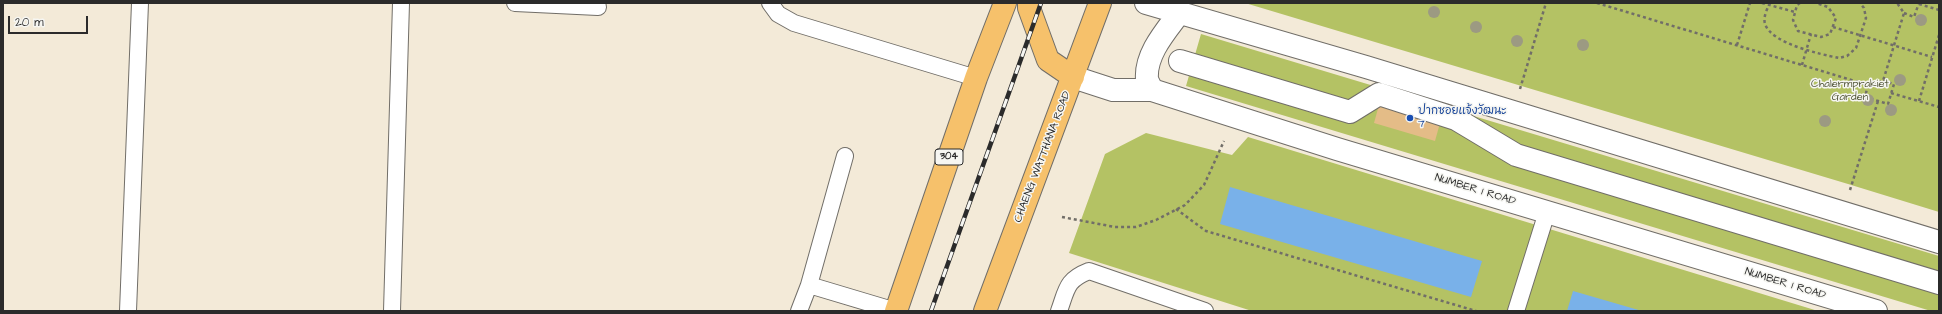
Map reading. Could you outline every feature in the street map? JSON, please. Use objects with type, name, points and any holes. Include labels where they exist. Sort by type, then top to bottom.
[{"type":"main road","name":"304","points":[[896,311],[976,78],[1005,3]]},
{"type":"main road","points":[[1029,3],[1029,8],[1048,60],[1073,78]]},
{"type":"main road","name":"CHAENG WATTHANA ROAD","points":[[985,311],[1100,3]]},
{"type":"street","points":[[1146,3],[1366,67],[1939,242]]},
{"type":"street","points":[[1152,90],[1147,80],[1150,61],[1158,43],[1180,12]]},
{"type":"street","points":[[1180,60],[1350,112],[1379,94],[1456,119],[1516,155],[1939,283]]},
{"type":"street","name":"NUMBER 1 ROAD","points":[[1073,78],[1113,90],[1152,90],[1871,310]]},
{"type":"lane","points":[[128,311],[140,3]]},
{"type":"lane","points":[[392,311],[401,3]]},
{"type":"lane","points":[[515,3],[598,7]]},
{"type":"lane","points":[[770,3],[778,14],[794,23],[976,78]]},
{"type":"lane","points":[[799,311],[809,285],[845,156]]},
{"type":"lane","points":[[1516,311],[1547,212]]},
{"type":"lane","points":[[1059,311],[1070,282],[1077,276],[1089,271],[1205,311]]},
{"type":"lane","points":[[809,285],[896,311]]},
{"type":"path","points":[[1519,91],[1546,3]]},
{"type":"path","points":[[1597,3],[1868,85],[1883,80],[1894,84],[1888,104],[1865,97],[1868,85]]},
{"type":"path","points":[[1738,45],[1750,3]]},
{"type":"path","points":[[1762,3],[1795,12]]},
{"type":"path","points":[[1800,3],[1797,5],[1793,20],[1798,31],[1821,37],[1830,34],[1836,18],[1828,7],[1818,3]]},
{"type":"path","points":[[1769,4],[1765,14],[1765,24],[1778,40],[1839,58],[1847,56],[1856,48],[1866,18],[1864,8],[1860,3]]},
{"type":"path","points":[[1898,3],[1904,13],[1914,17],[1919,4],[1939,10]]},
{"type":"path","points":[[1883,80],[1904,13]]},
{"type":"path","points":[[1832,27],[1932,57]]},
{"type":"path","points":[[1802,65],[1811,34]]},
{"type":"path","points":[[1919,101],[1939,35]]},
{"type":"path","points":[[1891,93],[1939,107]]},
{"type":"path","points":[[1850,191],[1878,101]]},
{"type":"path","points":[[1062,217],[1115,227],[1136,227],[1156,220],[1185,205],[1204,185],[1224,141]]},
{"type":"path","points":[[1176,209],[1206,231],[1476,311]]},
{"type":"green space","name":"Chalermprakiet Garden","points":[[1245,3],[1939,3],[1939,212],[1848,184]]},
{"type":"green space","points":[[1201,34],[1939,256],[1939,311],[1931,311],[1186,86]]},
{"type":"green space","points":[[1146,133],[1232,155],[1248,137],[1818,311],[1252,311],[1069,253],[1105,154]]},
{"type":"water","points":[[1230,187],[1482,261],[1471,297],[1220,224]]},
{"type":"water","points":[[1573,291],[1642,311],[1567,311]]},
{"type":"building","points":[[1379,105],[1440,123],[1435,141],[1374,123]]},
{"type":"railway","points":[[931,311],[1041,3]]},
{"type":"place","name":"ปากซอยแจ้งวัฒนะ 7","points":[[1410,118]]}]
